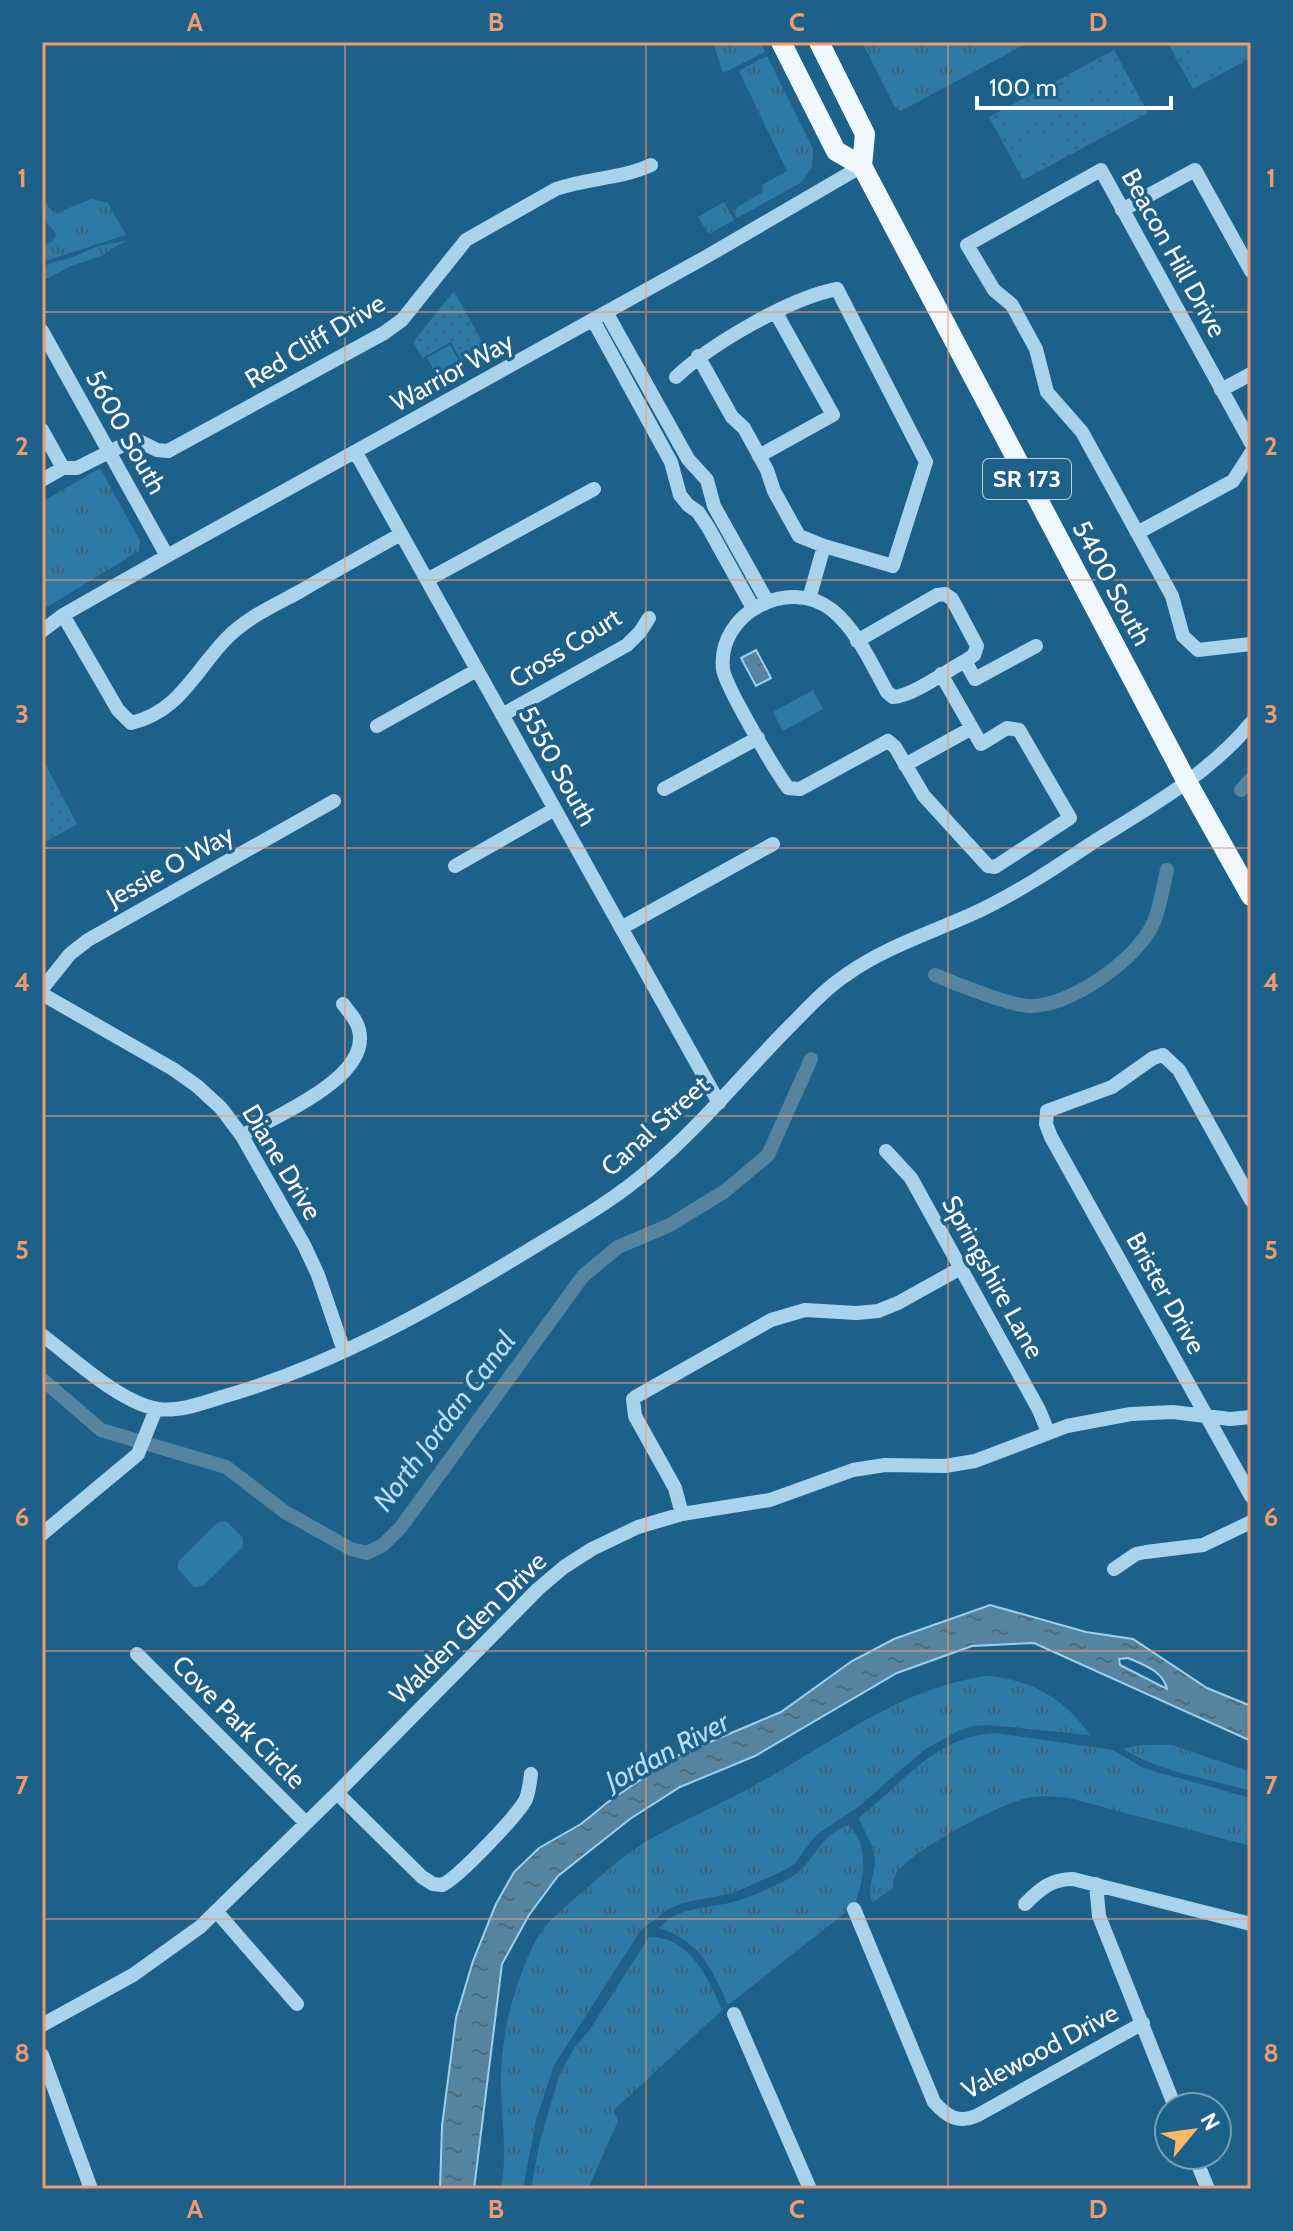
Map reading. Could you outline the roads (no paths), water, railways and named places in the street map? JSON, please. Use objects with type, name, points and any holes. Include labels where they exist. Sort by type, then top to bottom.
[{"type":"main road","name":"5400 South","points":[[781,42],[836,151],[862,166],[1187,782],[1251,896]]},
{"type":"main road","name":"5400 South","points":[[819,42],[865,134],[862,166]]},
{"type":"street","name":"Red Cliff Drive","points":[[42,480],[63,468],[77,468],[136,441],[168,451],[234,417],[397,324],[466,240],[556,189],[635,172],[651,165]]},
{"type":"street","name":"Warrior Way","points":[[42,631],[63,615],[167,556],[356,453],[862,166]]},
{"type":"street","name":"Beacon Hill Drive","points":[[1137,533],[1082,432],[1047,392],[1036,349],[1012,305],[994,290],[967,245],[1101,170],[1251,443]]},
{"type":"street","points":[[1122,210],[1195,170],[1251,271]]},
{"type":"street","points":[[676,377],[698,356],[776,313],[808,297],[837,289],[926,462],[893,566],[799,536],[744,428],[732,417],[698,356]]},
{"type":"street","points":[[759,456],[833,415],[776,313]]},
{"type":"street","points":[[600,316],[688,459],[707,480],[714,506],[760,605]]},
{"type":"street","points":[[600,316],[671,462],[680,495],[698,512],[760,605]]},
{"type":"street","name":"5600 South","points":[[42,331],[167,556]]},
{"type":"street","points":[[1221,390],[1251,374]]},
{"type":"street","points":[[42,430],[63,468]]},
{"type":"street","name":"5550 South","points":[[356,453],[719,1103]]},
{"type":"street","points":[[1251,453],[1246,474],[1137,533],[1172,596],[1183,636],[1198,650],[1251,644]]},
{"type":"street","points":[[427,580],[594,489]]},
{"type":"street","points":[[63,615],[118,710],[131,723],[164,709],[183,693],[221,645],[246,622],[401,534]]},
{"type":"street","points":[[809,599],[824,546]]},
{"type":"street","points":[[857,641],[937,595],[945,594],[952,599],[977,646],[976,653],[965,661],[941,674],[901,696],[893,697],[857,641],[831,609],[809,599],[791,597],[760,605],[734,630],[723,666],[725,677],[785,784],[791,790],[800,789],[888,741],[895,747],[924,796],[988,866],[1000,864],[1070,818],[1019,730],[1007,728],[981,744],[941,674]]},
{"type":"street","name":"Cross Court","points":[[502,715],[627,645],[649,618]]},
{"type":"street","points":[[965,661],[975,679],[1036,646]]},
{"type":"street","points":[[377,726],[477,670]]},
{"type":"street","name":"Canal Street","points":[[156,1409],[176,1408],[234,1394],[290,1375],[344,1351],[449,1298],[574,1222],[647,1172],[842,977],[873,957],[1006,897],[1187,782],[1251,723]]},
{"type":"street","points":[[905,765],[972,728]]},
{"type":"street","points":[[664,789],[758,738]]},
{"type":"street","name":"Jessie O Way","points":[[42,992],[70,954],[88,940],[334,801]]},
{"type":"street","points":[[455,866],[555,809]]},
{"type":"street","points":[[621,928],[773,844]]},
{"type":"street","name":"Diane Drive","points":[[42,992],[197,1086],[221,1108],[242,1136],[311,1259],[344,1351]]},
{"type":"street","points":[[242,1136],[333,1083],[353,1064],[360,1048],[360,1033],[343,1004]]},
{"type":"street","name":"Brister Drive","points":[[1251,1200],[1179,1070],[1163,1055],[1153,1058],[1112,1087],[1047,1111],[1046,1124],[1051,1137],[1251,1496]]},
{"type":"street","name":"Springshire Lane","points":[[886,1151],[911,1178],[1039,1410],[1048,1432]]},
{"type":"street","points":[[682,1514],[675,1488],[635,1416],[633,1399],[771,1320],[805,1310],[878,1311],[961,1268]]},
{"type":"street","points":[[42,1335],[128,1398],[156,1409],[138,1454],[42,1534]]},
{"type":"street","name":"Walden Glen Drive","points":[[42,2025],[150,1964],[217,1912],[552,1576],[622,1533],[682,1514],[770,1500],[837,1475],[870,1467],[945,1466],[975,1461],[1048,1432],[1087,1422],[1152,1412],[1251,1417]]},
{"type":"street","points":[[1114,1569],[1136,1554],[1210,1543],[1251,1522]]},
{"type":"street","name":"Cove Park Circle","points":[[137,1654],[306,1823]]},
{"type":"street","points":[[337,1793],[422,1877],[433,1884],[442,1885],[456,1876],[522,1806],[531,1774]]},
{"type":"street","points":[[1025,1904],[1052,1881],[1073,1879],[1251,1924]]},
{"type":"street","points":[[1096,1884],[1099,1916],[1169,2091]]},
{"type":"street","name":"Valewood Drive","points":[[854,1909],[934,2102],[943,2113],[957,2120],[978,2115],[1143,2023]]},
{"type":"street","points":[[217,1912],[297,2004]]},
{"type":"street","points":[[734,2014],[810,2189]]},
{"type":"street","points":[[42,2055],[91,2189]]},
{"type":"water","points":[[756,650],[771,678],[756,686],[741,658]]},
{"type":"water","points":[[990,1605],[1086,1632],[1133,1639],[1207,1688],[1251,1706],[1251,1741],[1034,1643],[972,1646],[897,1673],[755,1756],[680,1787],[630,1819],[558,1876],[529,1915],[502,1964],[474,2189],[440,2189],[442,2126],[456,2018],[473,1961],[496,1904],[514,1872],[539,1848],[581,1824],[672,1758],[781,1712],[852,1661],[894,1639]],"holes":[[[1128,1658],[1157,1673],[1167,1689],[1120,1665],[1119,1659]]]},
{"type":"waterway","name":"North Jordan Canal","points":[[1241,790],[1251,779]]},
{"type":"waterway","name":"North Jordan Canal","points":[[935,975],[1020,1005],[1045,1004],[1063,999],[1100,979],[1144,938],[1153,924],[1167,870]]},
{"type":"waterway","name":"North Jordan Canal","points":[[42,1379],[101,1430],[226,1467],[285,1512],[351,1549],[367,1553],[383,1545],[401,1527],[583,1276],[618,1247],[670,1225],[725,1191],[768,1155],[811,1059]]},
{"type":"water label","name":"Jordan River","points":[[667,1751]]}]
